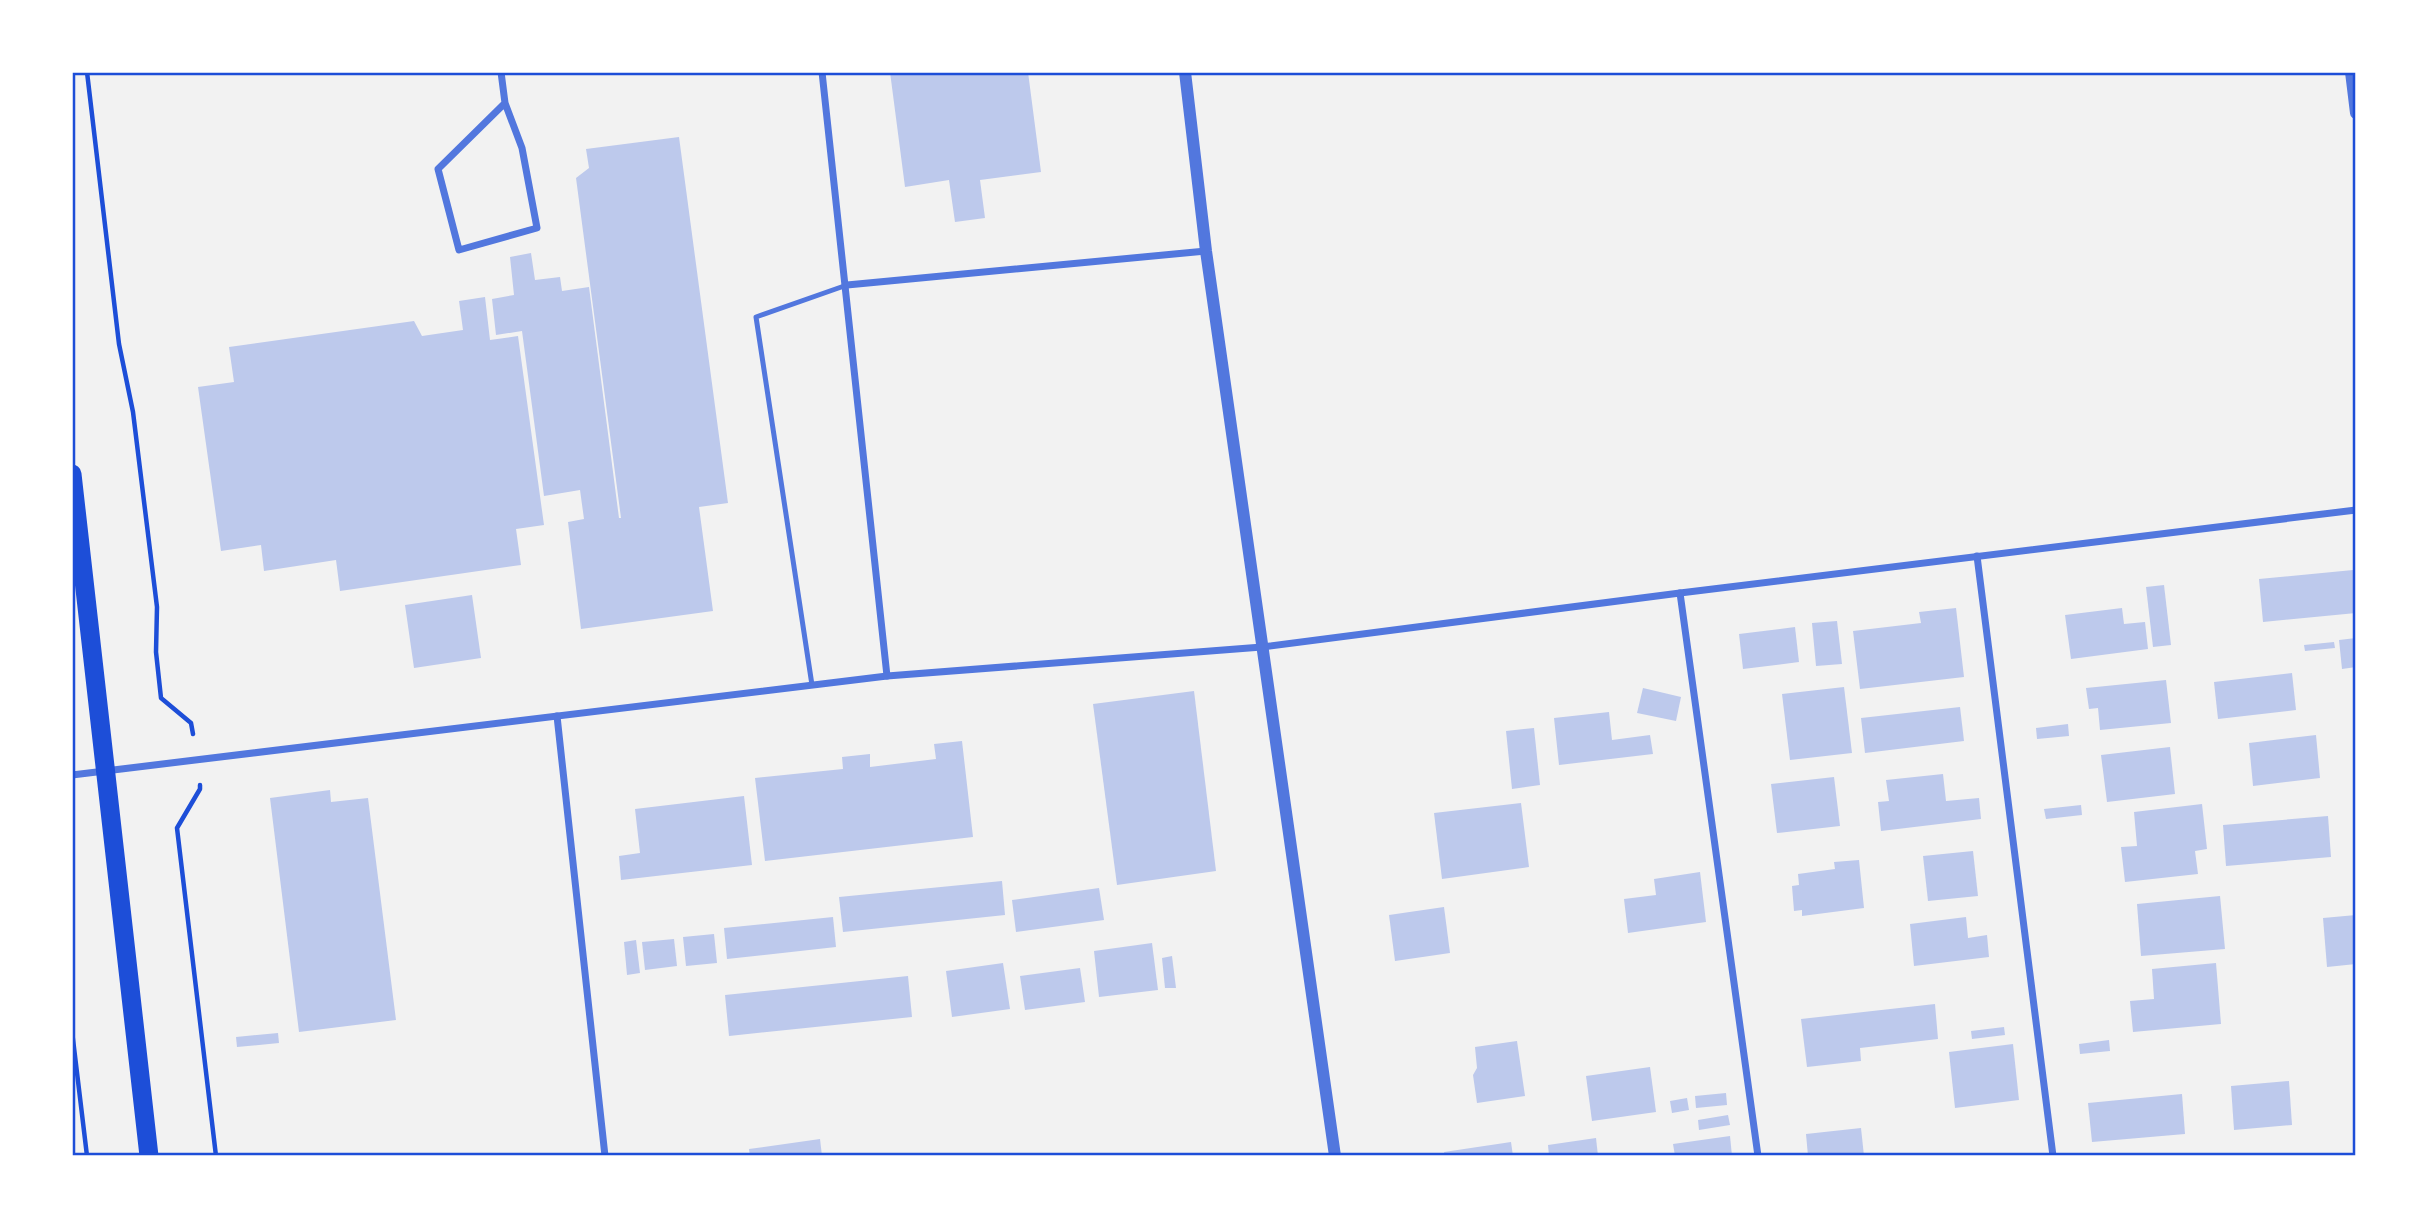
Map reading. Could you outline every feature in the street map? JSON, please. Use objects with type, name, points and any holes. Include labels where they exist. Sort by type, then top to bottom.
[{"type":"highway","points":[[72,474],[149,1156]]},
{"type":"street","points":[[500,72],[505,103],[522,148],[537,228],[459,250],[438,169],[505,103]]},
{"type":"street","points":[[822,72],[887,676]]},
{"type":"street","points":[[1185,72],[1206,251],[1335,1156]]},
{"type":"street","points":[[2351,72],[2356,113]]},
{"type":"street","points":[[847,285],[1206,251]]},
{"type":"street","points":[[72,775],[887,676],[1262,647],[2356,510]]},
{"type":"street","points":[[1977,556],[2053,1156]]},
{"type":"street","points":[[1680,593],[1758,1156]]},
{"type":"street","points":[[557,716],[605,1156]]},
{"type":"lane","points":[[811,685],[756,317],[847,285]]},
{"type":"path","points":[[87,72],[119,344],[133,412],[157,607],[156,652],[161,698],[191,723],[200,789],[177,828],[216,1156]]},
{"type":"path","points":[[72,1031],[87,1156]]},
{"type":"building","points":[[890,72],[1028,72],[1041,172],[980,180],[985,218],[955,222],[949,180],[905,187]]},
{"type":"building","points":[[679,137],[728,503],[699,507],[713,611],[581,629],[568,522],[584,519],[580,490],[544,496],[522,331],[496,335],[492,299],[514,295],[510,257],[531,253],[535,280],[560,277],[562,291],[589,287],[621,518],[576,178],[589,168],[586,149]]},
{"type":"building","points":[[485,297],[490,340],[518,336],[544,525],[516,529],[521,565],[340,591],[336,560],[264,571],[261,545],[221,551],[198,387],[234,382],[229,347],[414,321],[422,336],[463,330],[459,301]]},
{"type":"building","points":[[2353,570],[2356,613],[2263,622],[2259,579]]},
{"type":"building","points":[[2164,585],[2171,645],[2153,647],[2146,587]]},
{"type":"building","points":[[472,595],[481,658],[414,668],[405,605]]},
{"type":"building","points":[[1956,608],[1964,677],[1860,689],[1853,631],[1921,623],[1919,612]]},
{"type":"building","points":[[2122,608],[2124,624],[2145,622],[2148,649],[2071,659],[2065,615]]},
{"type":"building","points":[[1837,621],[1842,664],[1816,666],[1812,623]]},
{"type":"building","points":[[1795,627],[1799,662],[1743,669],[1739,634]]},
{"type":"building","points":[[2356,638],[2356,667],[2342,669],[2339,640]]},
{"type":"building","points":[[2334,642],[2335,648],[2305,651],[2304,645]]},
{"type":"building","points":[[2292,673],[2296,710],[2218,719],[2214,682]]},
{"type":"building","points":[[2166,680],[2171,723],[2100,730],[2098,708],[2089,709],[2086,688]]},
{"type":"building","points":[[1844,687],[1852,753],[1790,760],[1782,694]]},
{"type":"building","points":[[1643,688],[1681,697],[1676,721],[1637,713]]},
{"type":"building","points":[[1194,691],[1216,871],[1117,885],[1093,704]]},
{"type":"building","points":[[1960,707],[1964,741],[1865,753],[1861,718]]},
{"type":"building","points":[[1609,712],[1612,740],[1650,735],[1653,754],[1559,765],[1554,718]]},
{"type":"building","points":[[2068,724],[2069,736],[2037,739],[2036,728]]},
{"type":"building","points":[[1534,728],[1540,785],[1512,789],[1506,731]]},
{"type":"building","points":[[2316,735],[2320,778],[2253,786],[2249,743]]},
{"type":"building","points":[[962,741],[973,837],[765,861],[755,778],[843,769],[842,757],[870,754],[870,767],[936,759],[934,744]]},
{"type":"building","points":[[2170,747],[2175,794],[2107,802],[2101,755]]},
{"type":"building","points":[[1943,774],[1946,801],[1979,798],[1981,819],[1881,831],[1878,802],[1889,801],[1886,780]]},
{"type":"building","points":[[1834,777],[1840,826],[1777,833],[1771,784]]},
{"type":"building","points":[[330,790],[331,802],[368,798],[396,1020],[299,1032],[270,798]]},
{"type":"building","points":[[744,796],[752,865],[621,880],[619,856],[640,853],[635,809]]},
{"type":"building","points":[[1521,803],[1529,867],[1442,879],[1434,813]]},
{"type":"building","points":[[2202,804],[2207,849],[2195,851],[2198,874],[2125,882],[2121,847],[2137,846],[2134,812]]},
{"type":"building","points":[[2081,805],[2082,815],[2046,819],[2044,809]]},
{"type":"building","points":[[2328,816],[2331,857],[2226,866],[2223,825]]},
{"type":"building","points":[[1973,851],[1978,896],[1928,901],[1923,856]]},
{"type":"building","points":[[1859,860],[1864,908],[1802,916],[1802,910],[1794,911],[1792,886],[1799,885],[1798,874],[1835,869],[1834,862]]},
{"type":"building","points":[[1700,872],[1706,922],[1628,933],[1624,899],[1656,895],[1654,879]]},
{"type":"building","points":[[1002,881],[1005,915],[843,932],[839,897]]},
{"type":"building","points":[[1099,888],[1104,920],[1016,932],[1012,900]]},
{"type":"building","points":[[2220,896],[2225,949],[2141,956],[2137,904]]},
{"type":"building","points":[[1444,907],[1450,953],[1395,961],[1389,915]]},
{"type":"building","points":[[2356,915],[2356,964],[2327,967],[2323,918]]},
{"type":"building","points":[[833,917],[836,947],[727,959],[724,928]]},
{"type":"building","points":[[1966,917],[1968,938],[1987,935],[1989,957],[1914,966],[1910,924]]},
{"type":"building","points":[[714,934],[717,963],[686,966],[683,937]]},
{"type":"building","points":[[674,939],[677,966],[645,970],[642,942]]},
{"type":"building","points":[[636,940],[640,973],[627,975],[624,942]]},
{"type":"building","points":[[1152,943],[1158,990],[1099,997],[1094,951]]},
{"type":"building","points":[[1172,956],[1176,988],[1165,988],[1162,958]]},
{"type":"building","points":[[1003,963],[1010,1009],[952,1017],[946,971]]},
{"type":"building","points":[[2216,963],[2221,1024],[2133,1032],[2130,1001],[2154,999],[2152,969]]},
{"type":"building","points":[[1080,968],[1085,1002],[1025,1010],[1020,976]]},
{"type":"building","points":[[908,976],[912,1017],[729,1036],[725,995]]},
{"type":"building","points":[[1935,1004],[1938,1039],[1860,1048],[1861,1061],[1807,1067],[1801,1019]]},
{"type":"building","points":[[2004,1027],[2005,1035],[1972,1039],[1971,1031]]},
{"type":"building","points":[[278,1033],[279,1043],[237,1047],[236,1037]]},
{"type":"building","points":[[2109,1040],[2110,1051],[2080,1054],[2079,1044]]},
{"type":"building","points":[[1517,1041],[1525,1096],[1477,1103],[1473,1075],[1477,1068],[1475,1047]]},
{"type":"building","points":[[2013,1044],[2019,1100],[1955,1108],[1949,1052]]},
{"type":"building","points":[[1650,1067],[1656,1112],[1592,1121],[1586,1076]]},
{"type":"building","points":[[2289,1081],[2292,1125],[2234,1130],[2231,1086]]},
{"type":"building","points":[[1726,1093],[1727,1105],[1696,1108],[1695,1096]]},
{"type":"building","points":[[2182,1094],[2185,1134],[2092,1142],[2088,1103]]},
{"type":"building","points":[[1687,1098],[1689,1110],[1672,1113],[1670,1101]]},
{"type":"building","points":[[1728,1115],[1730,1125],[1699,1130],[1698,1120]]},
{"type":"building","points":[[1861,1128],[1864,1156],[1808,1156],[1806,1134]]},
{"type":"building","points":[[1730,1136],[1732,1156],[1675,1156],[1673,1144]]},
{"type":"building","points":[[1596,1138],[1598,1156],[1549,1156],[1548,1145]]},
{"type":"building","points":[[820,1139],[822,1156],[750,1156],[749,1149]]},
{"type":"building","points":[[1511,1142],[1513,1156],[1445,1156],[1444,1152]]}]
